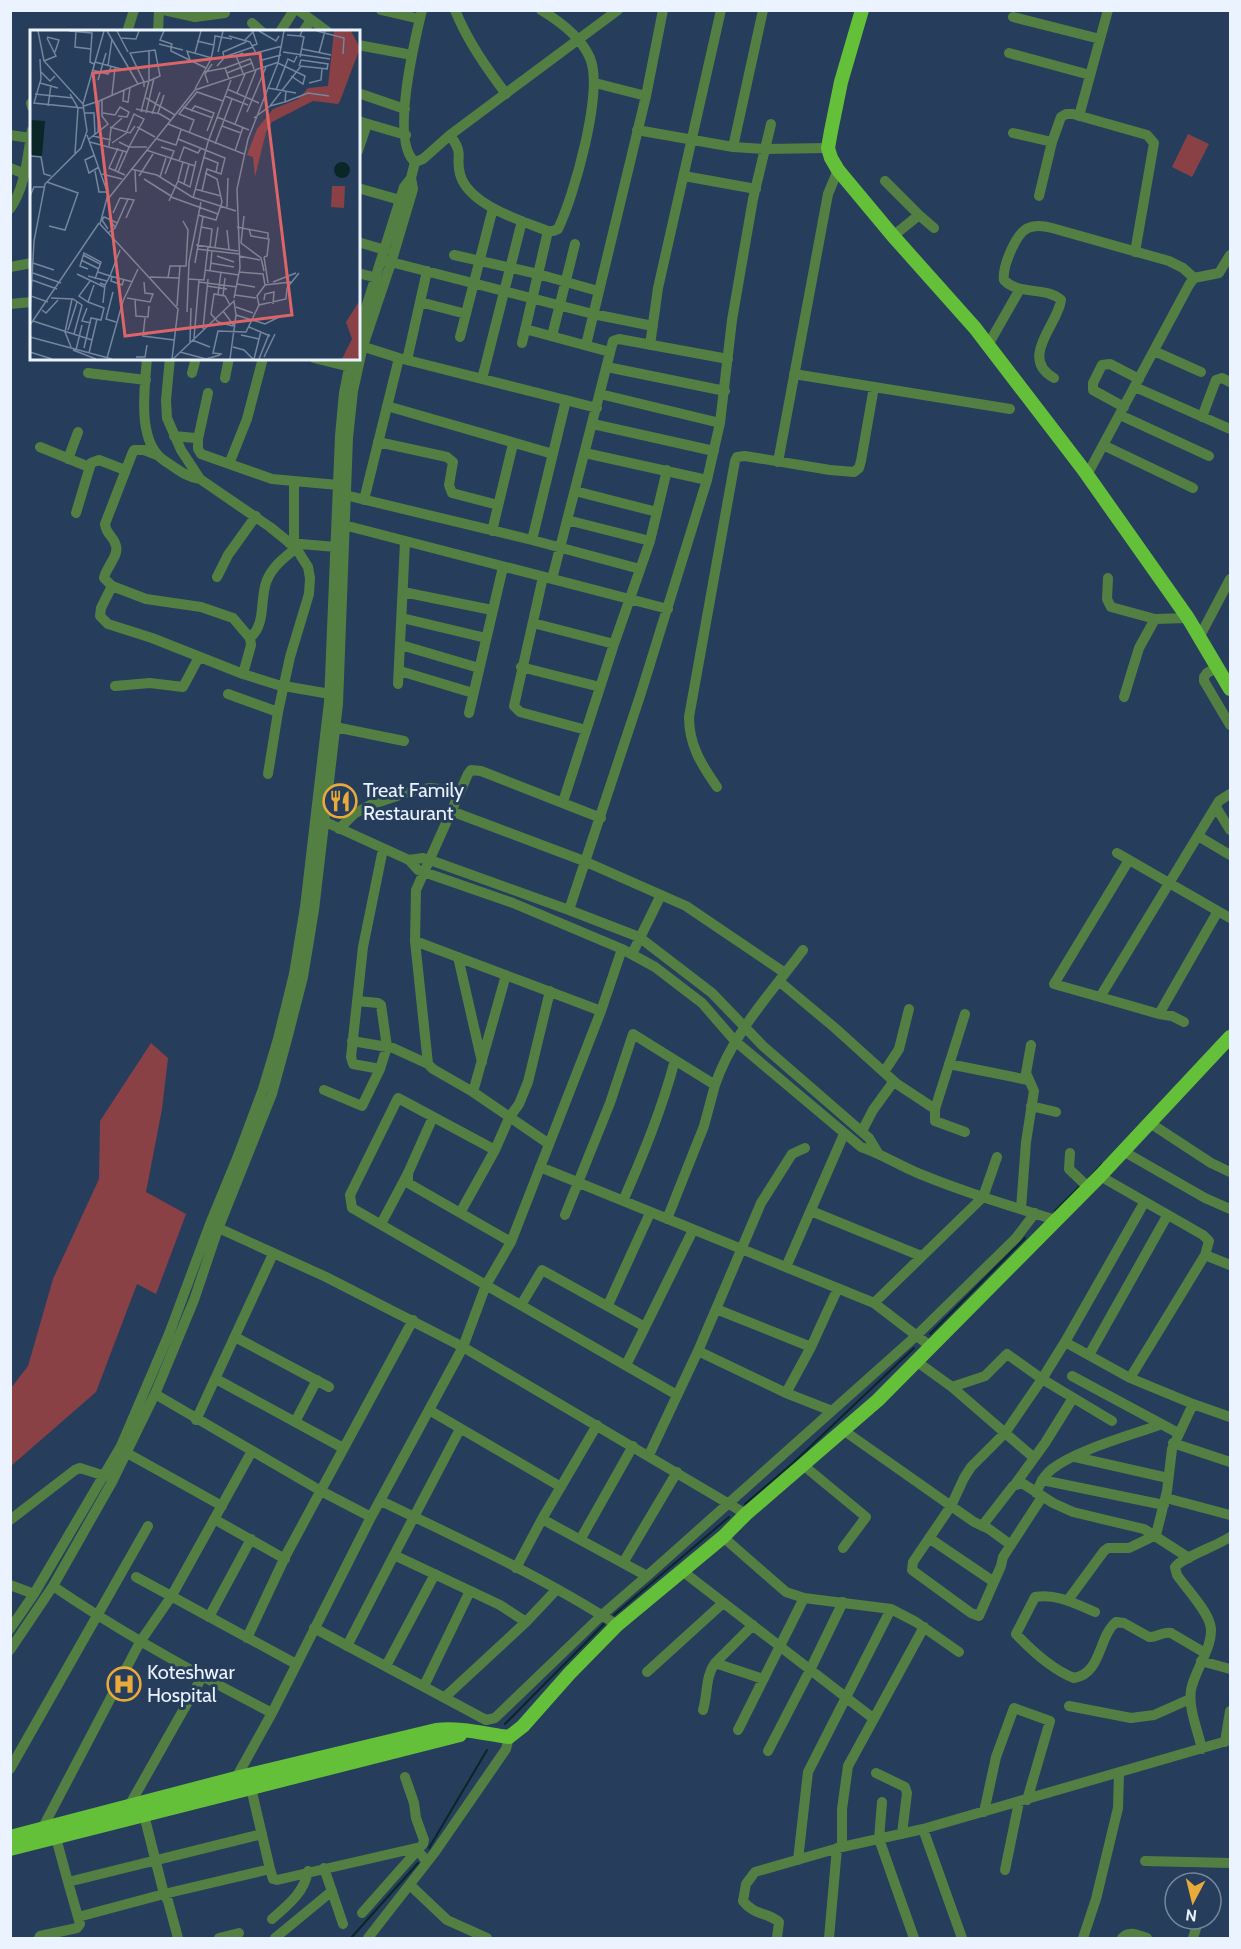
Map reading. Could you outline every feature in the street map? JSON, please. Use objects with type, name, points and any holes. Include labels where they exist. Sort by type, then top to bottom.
[{"type":"main road","points":[[862,10],[841,82],[828,148],[831,158],[838,170],[893,236],[988,345],[1087,475],[1188,618],[1230,689]]},
{"type":"main road","points":[[10,1837],[236,1778],[436,1730],[453,1728],[508,1737],[523,1726],[569,1674],[618,1625],[723,1537],[746,1514],[878,1400],[1100,1176],[1230,1037]]},
{"type":"main road","points":[[10,1849],[471,1732]]},
{"type":"street","points":[[128,30],[134,10]]},
{"type":"street","points":[[158,30],[162,10],[195,16],[225,13]]},
{"type":"street","points":[[281,30],[294,10]]},
{"type":"street","points":[[298,10],[325,30]]},
{"type":"street","points":[[381,10],[421,15],[412,55],[405,109],[409,154],[415,162]]},
{"type":"street","points":[[455,10],[465,34],[481,61],[506,94]]},
{"type":"street","points":[[450,135],[459,151],[459,168],[463,182],[479,199],[493,208],[548,231],[558,229],[583,152],[595,83],[590,58],[579,39],[541,10]]},
{"type":"street","points":[[415,162],[423,159],[450,135],[618,10]]},
{"type":"street","points":[[586,345],[646,96],[663,10]]},
{"type":"street","points":[[650,345],[658,288],[721,10]]},
{"type":"street","points":[[733,147],[763,10]]},
{"type":"street","points":[[1079,116],[1108,10]]},
{"type":"street","points":[[1012,17],[1100,39]]},
{"type":"street","points":[[304,30],[311,20]]},
{"type":"street","points":[[252,23],[260,30]]},
{"type":"street","points":[[360,45],[412,55]]},
{"type":"street","points":[[1009,53],[1090,75]]},
{"type":"street","points":[[595,83],[646,96]]},
{"type":"street","points":[[360,94],[405,109]]},
{"type":"street","points":[[1039,196],[1052,142],[1061,117],[1066,114],[1147,135],[1152,139],[1153,150],[1136,252]]},
{"type":"street","points":[[360,140],[363,123],[406,135]]},
{"type":"street","points":[[569,910],[584,861],[601,818],[707,480],[725,391],[732,320],[756,189],[771,124]]},
{"type":"street","points":[[637,130],[733,147],[828,148]]},
{"type":"street","points":[[1013,133],[1052,142]]},
{"type":"street","points":[[10,135],[30,134]]},
{"type":"street","points":[[10,209],[19,196],[30,141]]},
{"type":"street","points":[[415,162],[411,178],[404,187],[400,200],[361,346],[403,359],[597,408]]},
{"type":"street","points":[[10,168],[25,174]]},
{"type":"street","points":[[778,462],[828,194],[838,170]]},
{"type":"street","points":[[684,176],[756,189]]},
{"type":"street","points":[[360,327],[413,189],[411,178]]},
{"type":"street","points":[[885,181],[934,228]]},
{"type":"street","points":[[360,189],[400,200]]},
{"type":"street","points":[[460,338],[493,208]]},
{"type":"street","points":[[893,236],[919,215]]},
{"type":"street","points":[[482,379],[522,220]]},
{"type":"street","points":[[1054,378],[1044,373],[1042,369],[1041,350],[1046,331],[1061,300],[1050,294],[1020,289],[1004,280],[1003,273],[1021,233],[1034,226],[1052,228],[1169,261],[1183,268],[1194,278]]},
{"type":"street","points":[[522,343],[548,231]]},
{"type":"street","points":[[360,243],[386,257],[427,272],[593,314],[653,326]]},
{"type":"street","points":[[552,336],[575,244]]},
{"type":"street","points":[[454,255],[538,274],[598,291]]},
{"type":"street","points":[[1219,273],[1230,255]]},
{"type":"street","points":[[10,267],[30,263]]},
{"type":"street","points":[[364,500],[387,406],[403,359],[427,272]]},
{"type":"street","points":[[1087,475],[1194,278],[1219,273],[1230,278]]},
{"type":"street","points":[[360,274],[377,278]]},
{"type":"street","points":[[988,345],[1020,289]]},
{"type":"street","points":[[10,304],[30,302]]},
{"type":"street","points":[[420,302],[466,314]]},
{"type":"street","points":[[525,329],[610,352]]},
{"type":"street","points":[[586,730],[516,709],[514,703],[533,623],[560,548],[610,352],[616,339],[728,359]]},
{"type":"street","points":[[1154,351],[1201,372]]},
{"type":"street","points":[[147,360],[146,422],[151,445],[157,455]]},
{"type":"street","points":[[170,360],[166,409],[174,436],[200,479]]},
{"type":"street","points":[[192,373],[195,360]]},
{"type":"street","points":[[225,378],[230,360]]},
{"type":"street","points":[[229,464],[247,419],[262,360]]},
{"type":"street","points":[[319,820],[338,704],[341,414],[350,363],[328,360]]},
{"type":"street","points":[[341,491],[352,391],[358,360]]},
{"type":"street","points":[[1209,456],[1122,411],[1095,393],[1093,383],[1102,365],[1106,363],[1137,383],[1230,429]]},
{"type":"street","points":[[607,367],[725,391]]},
{"type":"street","points":[[88,373],[146,380]]},
{"type":"street","points":[[794,374],[1010,409]]},
{"type":"street","points":[[1202,417],[1216,380],[1222,378],[1230,382]]},
{"type":"street","points":[[717,787],[694,750],[689,734],[688,717],[735,461],[745,456],[854,472],[859,468],[861,461],[874,387]]},
{"type":"street","points":[[208,393],[198,440],[198,449],[201,454],[265,477],[341,491],[364,500],[532,540],[640,569]]},
{"type":"street","points":[[600,394],[720,423]]},
{"type":"street","points":[[532,540],[566,400]]},
{"type":"street","points":[[387,406],[553,454]]},
{"type":"street","points":[[593,424],[714,451]]},
{"type":"street","points":[[68,459],[78,432]]},
{"type":"street","points":[[174,436],[192,437],[198,440]]},
{"type":"street","points":[[378,442],[447,457],[453,462],[449,485],[452,493],[498,505]]},
{"type":"street","points":[[492,531],[513,444]]},
{"type":"street","points":[[1103,445],[1193,488]]},
{"type":"street","points":[[40,447],[89,467]]},
{"type":"street","points":[[243,674],[250,638],[238,622],[201,606],[146,599],[107,582],[105,574],[117,552],[117,547],[108,535],[105,524],[134,450],[144,450],[157,455],[186,476],[200,479],[256,516],[293,545],[308,567],[309,594],[290,657],[267,774]]},
{"type":"street","points":[[585,453],[707,480]]},
{"type":"street","points":[[76,513],[91,463],[96,460],[125,470]]},
{"type":"street","points":[[563,802],[629,598],[650,541],[667,470]]},
{"type":"street","points":[[250,638],[258,629],[261,621],[268,578],[293,545],[294,482]]},
{"type":"street","points":[[575,490],[657,512]]},
{"type":"street","points":[[217,577],[228,555],[256,516]]},
{"type":"street","points":[[567,520],[650,541]]},
{"type":"street","points":[[341,524],[668,609]]},
{"type":"street","points":[[10,1629],[34,1594],[121,1446],[272,1094],[303,977],[314,910],[330,694],[336,547],[341,524]]},
{"type":"street","points":[[398,684],[405,542]]},
{"type":"street","points":[[293,545],[336,547]]},
{"type":"street","points":[[469,713],[503,567]]},
{"type":"street","points":[[1108,578],[1107,599],[1111,607],[1155,619],[1188,618]]},
{"type":"street","points":[[1200,636],[1230,579]]},
{"type":"street","points":[[112,586],[101,608],[100,616],[108,624],[152,638],[243,674],[284,686],[330,694]]},
{"type":"street","points":[[403,592],[492,610]]},
{"type":"street","points":[[402,618],[486,638]]},
{"type":"street","points":[[1124,697],[1139,648],[1155,619]]},
{"type":"street","points":[[533,623],[614,644]]},
{"type":"street","points":[[401,645],[479,668]]},
{"type":"street","points":[[115,686],[150,683],[183,687],[199,657]]},
{"type":"street","points":[[521,667],[600,687]]},
{"type":"street","points":[[1218,667],[1207,673],[1204,681],[1230,725]]},
{"type":"street","points":[[400,671],[473,693]]},
{"type":"street","points":[[228,694],[278,712]]},
{"type":"street","points":[[335,728],[404,741]]},
{"type":"street","points":[[428,1064],[415,941],[416,890],[468,774],[475,769],[601,818]]},
{"type":"street","points":[[339,829],[354,814],[370,805],[412,791],[430,788],[460,791]]},
{"type":"street","points":[[1100,997],[1219,801],[1230,794]]},
{"type":"street","points":[[1216,807],[1230,830]]},
{"type":"street","points":[[451,811],[584,861],[686,906],[783,978],[894,1081],[935,1109]]},
{"type":"street","points":[[319,820],[409,861],[425,873],[513,903],[627,951],[655,967],[702,1003],[735,1041],[861,1147],[920,1174],[1056,1220]]},
{"type":"street","points":[[1198,836],[1230,855]]},
{"type":"street","points":[[380,1069],[352,1064],[351,1061],[363,947],[383,849]]},
{"type":"street","points":[[1117,853],[1230,918]]},
{"type":"street","points":[[409,861],[423,858],[430,860],[639,938],[712,993],[744,1027],[862,1131],[878,1153]]},
{"type":"street","points":[[1129,860],[1054,984],[1172,1016],[1184,1022]]},
{"type":"street","points":[[236,1778],[272,1713],[371,1517],[463,1347],[486,1285],[511,1242],[601,1011],[627,951],[639,938],[661,895]]},
{"type":"street","points":[[1159,1014],[1218,910]]},
{"type":"street","points":[[415,941],[601,1011]]},
{"type":"street","points":[[667,1220],[704,1126],[723,1062],[744,1027],[803,950]]},
{"type":"street","points":[[458,957],[482,1062]]},
{"type":"street","points":[[473,1092],[506,975]]},
{"type":"street","points":[[460,1213],[495,1150],[509,1118],[519,1104],[528,1082],[550,991]]},
{"type":"street","points":[[324,1090],[362,1106],[380,1069],[387,1047],[381,1005],[357,1001]]},
{"type":"street","points":[[884,1072],[899,1049],[909,1009]]},
{"type":"street","points":[[965,1014],[935,1109],[934,1121],[965,1132]]},
{"type":"street","points":[[565,1215],[610,1103],[633,1034],[715,1085]]},
{"type":"street","points":[[352,1041],[387,1047],[428,1064],[549,1144]]},
{"type":"street","points":[[1021,1209],[1033,1087],[1026,1074],[1031,1045]]},
{"type":"street","points":[[623,1201],[649,1140],[675,1060]]},
{"type":"street","points":[[949,1064],[1029,1080]]},
{"type":"street","points":[[862,1131],[873,1110],[894,1081]]},
{"type":"street","points":[[495,1150],[398,1098],[350,1195],[352,1208],[677,1395]]},
{"type":"street","points":[[1031,1106],[1056,1112]]},
{"type":"street","points":[[381,1224],[434,1117]]},
{"type":"street","points":[[1150,1123],[1211,1163],[1230,1172]]},
{"type":"street","points":[[786,1267],[844,1134]]},
{"type":"street","points":[[649,1455],[698,1351],[761,1203],[792,1154],[805,1148]]},
{"type":"street","points":[[1123,1151],[1205,1198],[1230,1209]]},
{"type":"street","points":[[1070,1153],[1069,1169],[1088,1187]]},
{"type":"street","points":[[873,1303],[983,1197],[997,1157]]},
{"type":"street","points":[[540,1167],[873,1303],[930,1346]]},
{"type":"street","points":[[408,1173],[408,1183],[511,1242]]},
{"type":"street","points":[[1100,1176],[1207,1238],[1209,1245],[1130,1378]]},
{"type":"street","points":[[1144,1203],[1042,1379],[1005,1433],[971,1467],[951,1506],[913,1562],[912,1570],[979,1616],[1003,1557],[1039,1495],[1042,1480],[1053,1469],[1075,1457],[1162,1424]]},
{"type":"street","points":[[811,1211],[921,1256]]},
{"type":"street","points":[[608,1305],[650,1213]]},
{"type":"street","points":[[314,1628],[486,1719],[495,1718],[602,1615],[730,1504],[916,1336],[1016,1238],[1035,1213]]},
{"type":"street","points":[[1089,1355],[1167,1216]]},
{"type":"street","points":[[214,1226],[326,1277],[463,1347],[746,1514]]},
{"type":"street","points":[[10,1650],[52,1586],[127,1453],[155,1394],[194,1300],[214,1226]]},
{"type":"street","points":[[1024,1227],[1040,1235]]},
{"type":"street","points":[[626,1365],[693,1230]]},
{"type":"street","points":[[196,1420],[273,1254]]},
{"type":"street","points":[[1205,1255],[1230,1265]]},
{"type":"street","points":[[521,1305],[542,1270],[645,1327]]},
{"type":"street","points":[[786,1393],[811,1347],[838,1288]]},
{"type":"street","points":[[716,1309],[811,1347]]},
{"type":"street","points":[[247,1638],[285,1558],[412,1320]]},
{"type":"street","points":[[236,1337],[329,1387]]},
{"type":"street","points":[[1065,1342],[1130,1378],[1230,1417]]},
{"type":"street","points":[[698,1351],[786,1393],[832,1411]]},
{"type":"street","points":[[952,1387],[985,1376],[1007,1354],[1042,1379],[1112,1421]]},
{"type":"street","points":[[916,1361],[952,1387],[1033,1457]]},
{"type":"street","points":[[1072,1376],[1162,1424],[1176,1438],[1230,1462]]},
{"type":"street","points":[[216,1379],[343,1448]]},
{"type":"street","points":[[295,1422],[316,1380]]},
{"type":"street","points":[[155,1394],[196,1420],[371,1517]]},
{"type":"street","points":[[982,1526],[1045,1443],[1073,1398]]},
{"type":"street","points":[[1156,1536],[1165,1501],[1176,1438],[1193,1404]]},
{"type":"street","points":[[429,1410],[561,1487]]},
{"type":"street","points":[[516,1568],[597,1425]]},
{"type":"street","points":[[347,1646],[460,1429]]},
{"type":"street","points":[[843,1430],[1011,1545]]},
{"type":"street","points":[[580,1540],[633,1446]]},
{"type":"street","points":[[42,1829],[140,1642],[171,1597],[252,1451]]},
{"type":"street","points":[[127,1453],[222,1506]]},
{"type":"street","points":[[1075,1457],[1168,1478]]},
{"type":"street","points":[[803,1465],[866,1517],[843,1548]]},
{"type":"street","points":[[10,1520],[75,1470],[80,1468],[105,1476]]},
{"type":"street","points":[[623,1563],[676,1472]]},
{"type":"street","points":[[1042,1480],[1165,1501],[1230,1515]]},
{"type":"street","points":[[1016,1483],[1022,1483],[1039,1495],[1073,1512],[1128,1524],[1156,1536],[1189,1558]]},
{"type":"street","points":[[381,1501],[557,1589],[618,1625]]},
{"type":"street","points":[[214,1519],[285,1558]]},
{"type":"street","points":[[542,1520],[647,1576]]},
{"type":"street","points":[[10,1769],[147,1527]]},
{"type":"street","points":[[1068,1600],[1108,1548],[1129,1548],[1156,1536]]},
{"type":"street","points":[[723,1537],[786,1592],[804,1598],[891,1609],[924,1627],[959,1652]]},
{"type":"street","points":[[1202,1749],[1190,1699],[1192,1685],[1211,1634],[1210,1624],[1175,1570],[1177,1564],[1230,1537]]},
{"type":"street","points":[[929,1538],[994,1582]]},
{"type":"street","points":[[209,1617],[251,1539]]},
{"type":"street","points":[[394,1555],[500,1605],[526,1622]]},
{"type":"street","points":[[681,1570],[874,1719]]},
{"type":"street","points":[[386,1666],[435,1574]]},
{"type":"street","points":[[136,1577],[296,1664]]},
{"type":"street","points":[[10,1585],[34,1594]]},
{"type":"street","points":[[52,1586],[140,1642],[272,1713]]},
{"type":"street","points":[[445,1698],[526,1622],[557,1589]]},
{"type":"street","points":[[424,1686],[470,1591]]},
{"type":"street","points":[[1095,1612],[1068,1600],[1051,1596],[1035,1597],[1016,1634],[1031,1650],[1066,1675],[1074,1678],[1084,1674],[1097,1659],[1111,1627],[1116,1622],[1124,1623],[1149,1637],[1166,1632],[1171,1633],[1203,1657],[1230,1669]]},
{"type":"street","points":[[738,1730],[804,1598]]},
{"type":"street","points":[[768,1750],[843,1602]]},
{"type":"street","points":[[647,1672],[723,1603]]},
{"type":"street","points":[[798,1860],[808,1772],[891,1609]]},
{"type":"street","points":[[703,1710],[707,1697],[709,1672],[753,1625]]},
{"type":"street","points":[[828,1938],[848,1766],[924,1627]]},
{"type":"street","points":[[715,1663],[763,1679]]},
{"type":"street","points":[[129,1806],[202,1677]]},
{"type":"street","points":[[1069,1706],[1131,1718],[1154,1715],[1190,1699]]},
{"type":"street","points":[[984,1812],[996,1757],[1014,1708],[1050,1721],[1023,1801],[1005,1870]]},
{"type":"street","points":[[777,1938],[779,1922],[775,1918],[750,1909],[744,1901],[746,1884],[755,1872],[839,1848],[923,1829],[1228,1741],[1230,1711]]},
{"type":"street","points":[[368,1938],[427,1862],[506,1749],[508,1737]]},
{"type":"street","points":[[876,1773],[905,1788],[907,1793],[902,1834]]},
{"type":"street","points":[[1083,1938],[1096,1899],[1118,1808],[1119,1773]]},
{"type":"street","points":[[362,1913],[403,1865],[419,1850],[424,1840],[405,1777]]},
{"type":"street","points":[[251,1788],[273,1879],[277,1880],[408,1848],[419,1850],[427,1862]]},
{"type":"street","points":[[882,1802],[879,1839],[914,1938]]},
{"type":"street","points":[[144,1815],[178,1938]]},
{"type":"street","points":[[923,1829],[962,1938]]},
{"type":"street","points":[[68,1882],[262,1834]]},
{"type":"street","points":[[39,1938],[77,1928],[80,1924],[56,1838]]},
{"type":"street","points":[[1145,1861],[1230,1863]]},
{"type":"street","points":[[324,1868],[343,1924]]},
{"type":"street","points":[[78,1917],[270,1869]]},
{"type":"street","points":[[272,1919],[291,1903],[302,1889],[308,1871]]},
{"type":"street","points":[[410,1885],[447,1920],[487,1938]]},
{"type":"street","points":[[275,1938],[332,1891]]},
{"type":"street","points":[[219,1938],[239,1933]]},
{"type":"street","points":[[1122,1938],[1130,1933],[1147,1938]]},
{"type":"shaded area","points":[[1188,134],[1209,144],[1192,177],[1172,167]]},
{"type":"shaded area","points":[[151,1043],[168,1058],[162,1109],[146,1192],[186,1214],[156,1294],[137,1284],[96,1392],[11,1466],[11,1388],[28,1366],[53,1279],[99,1179],[100,1121]]},
{"type":"waterway","points":[[1090,1177],[1102,1164]]},
{"type":"waterway","points":[[1055,1211],[1080,1186]]},
{"type":"waterway","points":[[930,1334],[1025,1238]]},
{"type":"waterway","points":[[745,1504],[793,1463],[914,1348]]},
{"type":"waterway","points":[[614,1615],[729,1517]]},
{"type":"waterway","points":[[505,1724],[606,1622]]},
{"type":"waterway","points":[[429,1848],[487,1750]]},
{"type":"waterway","points":[[351,1938],[418,1863]]},
{"type":"place","name":"Treat Family Restaurant","points":[[340,801]]},
{"type":"place","name":"Koteshwar Hospital","points":[[124,1684]]}]
